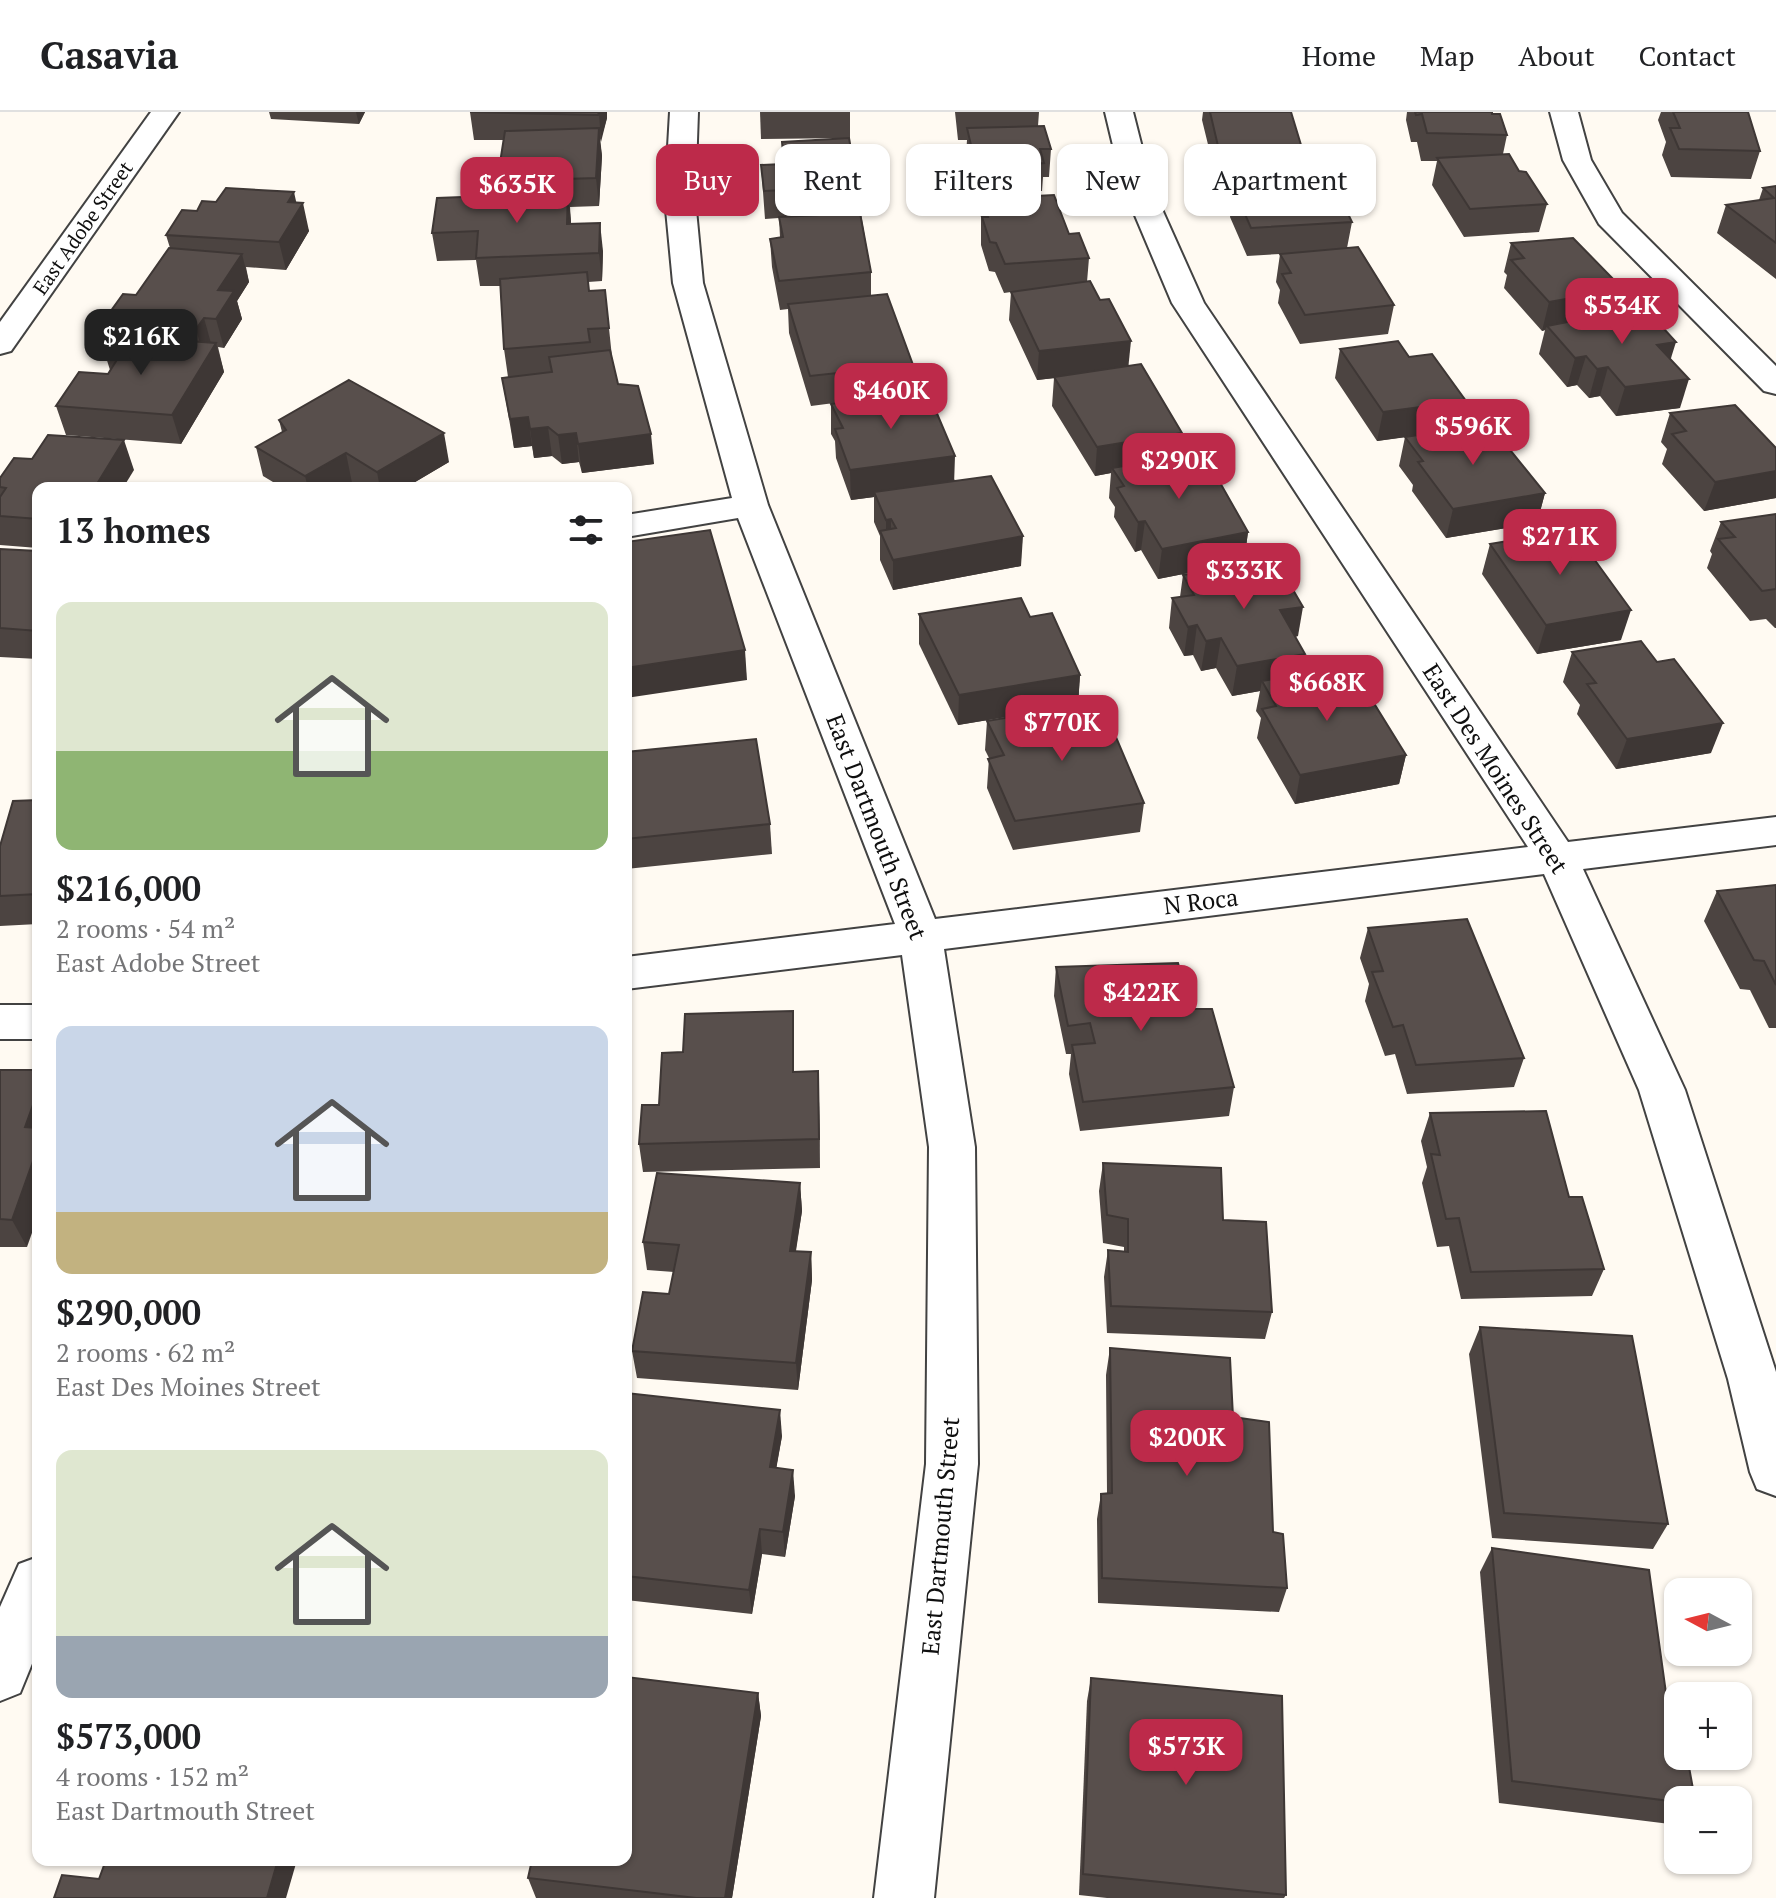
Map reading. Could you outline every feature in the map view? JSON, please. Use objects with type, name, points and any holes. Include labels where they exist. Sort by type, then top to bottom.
[{"type":"street","name":"East Adobe Street","points":[[0,344],[165,112]]},
{"type":"street","name":"East Dartmouth Street","points":[[684,112],[680,199],[688,283],[751,505],[921,937],[952,1147],[952,1464],[904,1898]]},
{"type":"street","name":"East Des Moines Street","points":[[1119,112],[1127,152],[1149,223],[1188,303],[1557,858],[1662,1090],[1753,1379],[1776,1472]]},
{"type":"street","points":[[1564,112],[1577,160],[1610,218],[1776,384]]},
{"type":"street","points":[[1739,347],[1776,342]]},
{"type":"street","points":[[632,525],[751,505]]},
{"type":"street","name":"N Roca","points":[[632,972],[1776,831]]},
{"type":"street","points":[[0,1022],[32,1022]]},
{"type":"street","points":[[0,1674],[32,1597]]},
{"type":"building","points":[[470,112],[599,112],[598,115]]},
{"type":"building","points":[[1210,112],[1291,112],[1301,144],[1218,144]]},
{"type":"building","points":[[1415,112],[1500,114],[1507,135],[1427,133],[1422,114],[1416,115]]},
{"type":"building","points":[[1673,112],[1748,112],[1760,151],[1679,149],[1670,128],[1680,128]]},
{"type":"building","points":[[1044,126],[1051,149],[1041,149],[1041,144],[971,144],[967,128]]},
{"type":"building","points":[[599,128],[596,178],[465,182],[468,164],[500,163],[505,131]]},
{"type":"building","points":[[849,138],[850,144],[782,144]]},
{"type":"building","points":[[1509,154],[1519,171],[1526,172],[1547,204],[1470,209],[1437,158]]},
{"type":"building","points":[[775,164],[775,191],[764,191],[761,165]]},
{"type":"building","points":[[1776,186],[1776,243],[1726,205],[1774,198],[1763,188]]},
{"type":"building","points":[[226,188],[294,192],[288,202],[303,203],[279,242],[166,235],[182,210],[197,211],[202,201],[216,202]]},
{"type":"building","points":[[568,193],[567,224],[600,223],[599,253],[476,258],[478,231],[432,233],[437,198]]},
{"type":"building","points":[[1054,195],[1057,216],[1062,216],[1069,234],[1079,233],[1089,258],[1005,264],[996,243],[990,242],[982,217],[1041,216],[1041,196]]},
{"type":"building","points":[[861,216],[871,272],[779,281],[770,239],[783,237],[779,217]]},
{"type":"building","points":[[1246,216],[1349,216],[1352,222],[1251,228]]},
{"type":"building","points":[[1573,238],[1623,289],[1549,302],[1511,260],[1524,258],[1511,243]]},
{"type":"building","points":[[1358,247],[1394,305],[1305,315],[1282,274],[1291,273],[1280,254]]},
{"type":"building","points":[[169,248],[242,254],[218,290],[234,291],[216,319],[204,318],[196,329],[103,322],[123,294],[136,295]]},
{"type":"building","points":[[587,272],[589,291],[605,290],[609,328],[588,329],[590,342],[504,349],[500,279]]},
{"type":"building","points":[[1090,281],[1100,300],[1109,299],[1131,341],[1039,351],[1011,292]]},
{"type":"building","points":[[887,294],[913,365],[810,376],[788,304]]},
{"type":"building","points":[[1644,307],[1676,342],[1657,345],[1689,379],[1625,387],[1608,367],[1597,369],[1586,356],[1575,358],[1547,326]]},
{"type":"building","points":[[117,336],[216,343],[172,415],[56,406],[79,372],[108,374],[120,355],[105,354]]},
{"type":"building","points":[[1398,341],[1409,357],[1432,354],[1466,401],[1383,412],[1340,349]]},
{"type":"building","points":[[610,350],[618,384],[638,386],[651,434],[578,444],[576,433],[558,435],[548,427],[530,429],[528,417],[510,419],[502,378],[552,372],[549,357]]},
{"type":"building","points":[[1141,364],[1182,433],[1097,447],[1054,377]]},
{"type":"building","points":[[349,380],[444,433],[377,472],[346,453],[305,476],[256,447],[286,430],[279,420]]},
{"type":"building","points":[[927,390],[955,456],[850,470],[835,429],[843,428],[831,404]]},
{"type":"building","points":[[1735,405],[1776,448],[1776,471],[1715,482],[1672,434],[1686,431],[1670,413]]},
{"type":"building","points":[[1489,424],[1545,493],[1453,509],[1418,462],[1423,461],[1405,437]]},
{"type":"building","points":[[48,435],[124,440],[98,482],[32,482],[32,519],[0,516],[0,497],[6,488],[0,487],[0,478],[14,458],[32,459]]},
{"type":"building","points":[[1188,455],[1197,467],[1210,465],[1248,532],[1162,549],[1145,521],[1138,522],[1117,488],[1124,486],[1112,468]]},
{"type":"building","points":[[991,476],[1023,536],[893,560],[880,531],[896,528],[891,519],[886,520],[874,492]]},
{"type":"building","points":[[1776,514],[1776,589],[1762,591],[1718,539],[1735,537],[1721,522]]},
{"type":"building","points":[[710,530],[745,650],[632,667],[632,541]]},
{"type":"building","points":[[1573,530],[1631,610],[1546,625],[1490,544]]},
{"type":"building","points":[[0,549],[32,551],[32,631],[0,628]]},
{"type":"building","points":[[1275,559],[1303,607],[1280,610],[1305,654],[1237,666],[1221,638],[1206,641],[1197,625],[1188,627],[1172,598],[1194,595],[1183,575]]},
{"type":"building","points":[[1021,598],[1030,617],[1052,613],[1080,675],[959,695],[919,614]]},
{"type":"building","points":[[1641,641],[1657,662],[1674,659],[1723,723],[1627,739],[1587,684],[1596,683],[1572,652]]},
{"type":"building","points":[[1336,668],[1356,700],[1370,697],[1406,755],[1300,775],[1262,709],[1276,706],[1262,681]]},
{"type":"building","points":[[1101,702],[1144,803],[1015,821],[988,759],[1004,755],[987,721]]},
{"type":"building","points":[[756,739],[770,824],[632,838],[632,751]]},
{"type":"building","points":[[32,800],[32,894],[0,896],[0,846],[13,801]]},
{"type":"building","points":[[1776,885],[1776,985],[1764,961],[1754,960],[1717,891]]},
{"type":"building","points":[[1467,919],[1524,1058],[1416,1065],[1403,1025],[1393,1027],[1372,972],[1383,971],[1368,928]]},
{"type":"building","points":[[1178,963],[1191,1009],[1212,1009],[1234,1087],[1083,1102],[1072,1045],[1095,1043],[1090,1023],[1068,1026],[1056,967]]},
{"type":"building","points":[[793,1011],[793,1072],[818,1071],[819,1139],[639,1144],[642,1105],[659,1105],[662,1053],[683,1052],[685,1014]]},
{"type":"building","points":[[0,1070],[32,1070],[32,1108],[25,1127],[32,1128],[32,1164],[12,1220],[0,1219]]},
{"type":"building","points":[[1546,1111],[1569,1197],[1582,1197],[1604,1269],[1471,1272],[1459,1218],[1446,1219],[1431,1154],[1440,1155],[1430,1113]]},
{"type":"building","points":[[1103,1163],[1221,1168],[1223,1220],[1266,1222],[1272,1312],[1111,1306],[1108,1250],[1128,1252],[1128,1219],[1107,1215]]},
{"type":"building","points":[[657,1173],[800,1183],[790,1251],[811,1252],[796,1363],[632,1351],[643,1292],[669,1294],[679,1245],[643,1242]]},
{"type":"building","points":[[1480,1327],[1632,1336],[1668,1524],[1504,1513]]},
{"type":"building","points":[[1110,1348],[1230,1358],[1233,1417],[1269,1422],[1273,1532],[1283,1534],[1287,1588],[1102,1578],[1101,1494],[1112,1493]]},
{"type":"building","points":[[632,1394],[780,1410],[770,1467],[793,1470],[783,1532],[760,1529],[749,1590],[632,1577]]},
{"type":"building","points":[[1492,1548],[1649,1570],[1664,1682],[1664,1770],[1690,1770],[1692,1786],[1664,1786],[1664,1800],[1512,1781]]},
{"type":"building","points":[[632,1678],[758,1693],[725,1898],[696,1898],[528,1878],[531,1866],[632,1866]]},
{"type":"building","points":[[1091,1678],[1282,1696],[1286,1895],[1083,1874]]},
{"type":"building","points":[[104,1866],[276,1866],[267,1898],[54,1898],[62,1875],[99,1879]]}]
